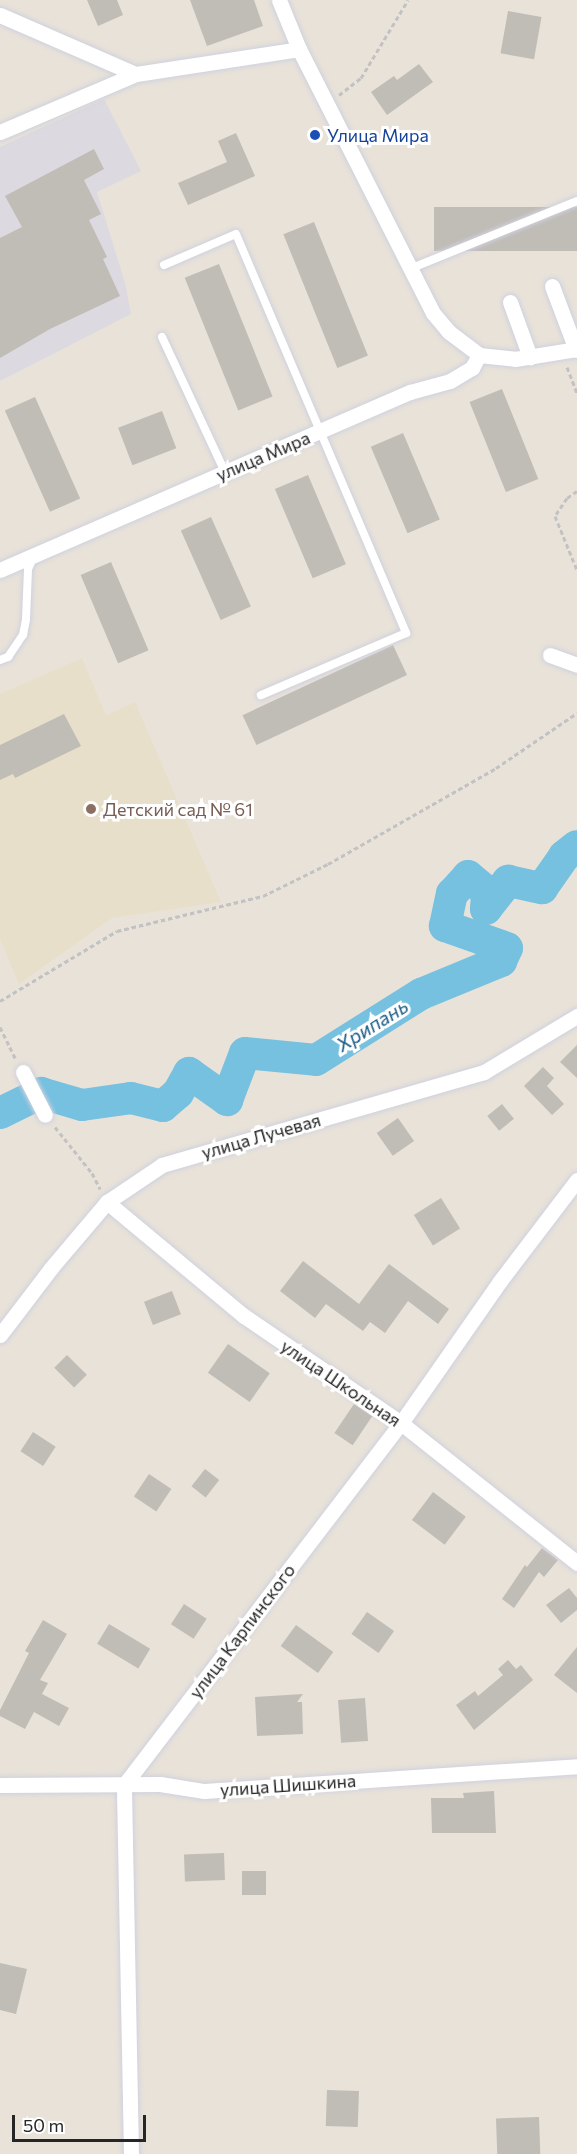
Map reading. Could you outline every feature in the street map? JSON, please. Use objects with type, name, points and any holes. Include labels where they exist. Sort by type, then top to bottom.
[{"type":"street","points":[[279,0],[298,49],[328,103],[433,313],[449,332],[479,355],[515,359],[572,351],[552,286]]},
{"type":"street","points":[[0,15],[136,74]]},
{"type":"street","points":[[0,132],[136,74],[298,49]]},
{"type":"street","points":[[510,302],[530,357]]},
{"type":"street","name":"улица Мира","points":[[0,570],[410,392],[450,381],[472,368],[479,355]]},
{"type":"street","points":[[550,655],[577,664]]},
{"type":"street","name":"улица Лучевая","points":[[0,1335],[51,1268],[107,1202],[162,1165],[484,1072],[577,1016]]},
{"type":"street","points":[[23,1072],[45,1115]]},
{"type":"street","name":"улица Карпинского","points":[[124,1785],[401,1423],[500,1281],[577,1180]]},
{"type":"street","name":"улица Школьная","points":[[107,1202],[244,1316],[401,1423],[577,1563]]},
{"type":"street","name":"улица Шишкина","points":[[0,1785],[160,1784],[204,1791],[577,1766]]},
{"type":"street","points":[[124,1785],[131,2154]]},
{"type":"lane","points":[[412,268],[577,201]]},
{"type":"lane","points":[[164,265],[236,234],[406,633],[261,695]]},
{"type":"lane","points":[[162,337],[225,472]]},
{"type":"lane","points":[[0,660],[14,650],[23,634],[26,619],[27,569],[38,554]]},
{"type":"path","points":[[328,103],[361,78],[408,0]]},
{"type":"path","points":[[572,351],[577,393]]},
{"type":"path","points":[[577,491],[567,498],[555,516],[577,570]]},
{"type":"path","points":[[0,1001],[117,931],[131,926],[230,906],[263,896],[319,869],[495,768],[577,713]]},
{"type":"path","points":[[0,1027],[23,1072]]},
{"type":"path","points":[[45,1115],[92,1173],[107,1202]]},
{"type":"shaded area","points":[[104,99],[141,171],[97,192],[125,283],[131,314],[0,381],[0,147]]},
{"type":"shaded area","name":"Детский сад № 61","points":[[82,658],[106,716],[135,702],[221,902],[112,918],[19,984],[0,939],[0,694]]},
{"type":"building","points":[[87,0],[117,0],[123,15],[98,26]]},
{"type":"building","points":[[190,0],[254,0],[263,26],[207,46]]},
{"type":"building","points":[[508,11],[541,17],[534,59],[501,53]]},
{"type":"building","points":[[419,64],[433,82],[387,115],[371,92],[394,76],[397,80]]},
{"type":"building","points":[[236,133],[255,176],[188,205],[178,183],[227,162],[218,141]]},
{"type":"building","points":[[94,149],[104,169],[84,180],[101,214],[89,220],[107,257],[103,259],[120,296],[50,329],[0,358],[0,238],[22,227],[5,196]]},
{"type":"building","points":[[434,207],[577,207],[577,251],[434,251]]},
{"type":"building","points":[[314,222],[368,356],[337,368],[283,234]]},
{"type":"building","points":[[219,264],[273,397],[238,410],[185,278]]},
{"type":"building","points":[[502,389],[538,479],[506,492],[470,402]]},
{"type":"building","points":[[35,397],[80,498],[50,512],[5,410]]},
{"type":"building","points":[[162,411],[176,448],[132,465],[118,428]]},
{"type":"building","points":[[403,433],[440,520],[408,533],[371,447]]},
{"type":"building","points":[[308,475],[346,564],[313,578],[275,489]]},
{"type":"building","points":[[211,517],[251,607],[221,620],[181,530]]},
{"type":"building","points":[[111,562],[149,650],[118,663],[81,575]]},
{"type":"building","points":[[393,645],[407,675],[256,745],[243,715]]},
{"type":"building","points":[[64,714],[81,746],[15,778],[13,774],[0,780],[0,745]]},
{"type":"building","points":[[577,1045],[577,1078],[560,1062]]},
{"type":"building","points":[[543,1067],[554,1078],[547,1086],[564,1104],[552,1115],[524,1086]]},
{"type":"building","points":[[502,1104],[514,1119],[499,1131],[487,1116]]},
{"type":"building","points":[[398,1118],[414,1141],[393,1156],[377,1133]]},
{"type":"building","points":[[441,1198],[460,1229],[433,1245],[414,1215]]},
{"type":"building","points":[[303,1261],[359,1304],[389,1264],[449,1309],[438,1324],[408,1301],[385,1333],[370,1322],[363,1331],[326,1304],[315,1318],[280,1291]]},
{"type":"building","points":[[172,1291],[181,1314],[153,1325],[144,1302]]},
{"type":"building","points":[[228,1344],[270,1373],[250,1402],[208,1373]]},
{"type":"building","points":[[67,1355],[87,1375],[74,1388],[54,1368]]},
{"type":"building","points":[[354,1404],[372,1416],[353,1445],[334,1433]]},
{"type":"building","points":[[33,1432],[56,1447],[43,1466],[20,1451]]},
{"type":"building","points":[[205,1469],[219,1480],[206,1497],[191,1486]]},
{"type":"building","points":[[149,1474],[171,1489],[156,1511],[134,1496]]},
{"type":"building","points":[[433,1492],[466,1517],[445,1545],[412,1520]]},
{"type":"building","points":[[542,1548],[558,1560],[544,1577],[539,1572],[514,1608],[502,1599],[525,1565],[527,1567]]},
{"type":"building","points":[[569,1588],[577,1598],[577,1610],[561,1623],[546,1605]]},
{"type":"building","points":[[184,1604],[207,1619],[194,1639],[171,1624]]},
{"type":"building","points":[[367,1612],[394,1631],[379,1653],[352,1634]]},
{"type":"building","points":[[43,1620],[67,1634],[40,1680],[48,1683],[42,1694],[69,1708],[59,1726],[34,1712],[25,1729],[0,1716],[0,1710],[29,1653],[25,1651]]},
{"type":"building","points":[[109,1624],[150,1649],[138,1668],[97,1644]]},
{"type":"building","points":[[296,1625],[333,1652],[318,1673],[281,1646]]},
{"type":"building","points":[[577,1647],[577,1693],[554,1675]]},
{"type":"building","points":[[508,1660],[516,1669],[521,1665],[533,1680],[474,1730],[456,1705],[475,1691],[478,1696],[503,1675],[498,1669]]},
{"type":"building","points":[[303,1694],[297,1702],[302,1702],[303,1734],[257,1736],[255,1697]]},
{"type":"building","points":[[365,1698],[368,1741],[341,1743],[338,1700]]},
{"type":"building","points":[[494,1791],[496,1833],[432,1833],[431,1798],[464,1798],[463,1793]]},
{"type":"building","points":[[224,1853],[225,1880],[185,1881],[184,1854]]},
{"type":"building","points":[[242,1871],[266,1871],[266,1895],[242,1895]]},
{"type":"building","points":[[0,1963],[27,1969],[16,2014],[0,2010]]},
{"type":"building","points":[[327,2090],[359,2091],[358,2127],[326,2126]]},
{"type":"building","points":[[539,2117],[540,2154],[497,2154],[496,2119]]},
{"type":"waterway","name":"Хрипань","points":[[0,1113],[41,1093],[82,1105],[131,1098],[163,1106],[178,1093],[189,1073],[227,1100],[245,1053],[316,1060],[421,994],[501,961],[507,948],[445,926],[452,894],[468,876],[487,892],[486,909],[508,881],[542,888],[564,856],[577,846]]},
{"type":"place","name":"Улица Мира","points":[[315,135]]},
{"type":"place","name":"Детский сад № 61","points":[[91,809]]}]
